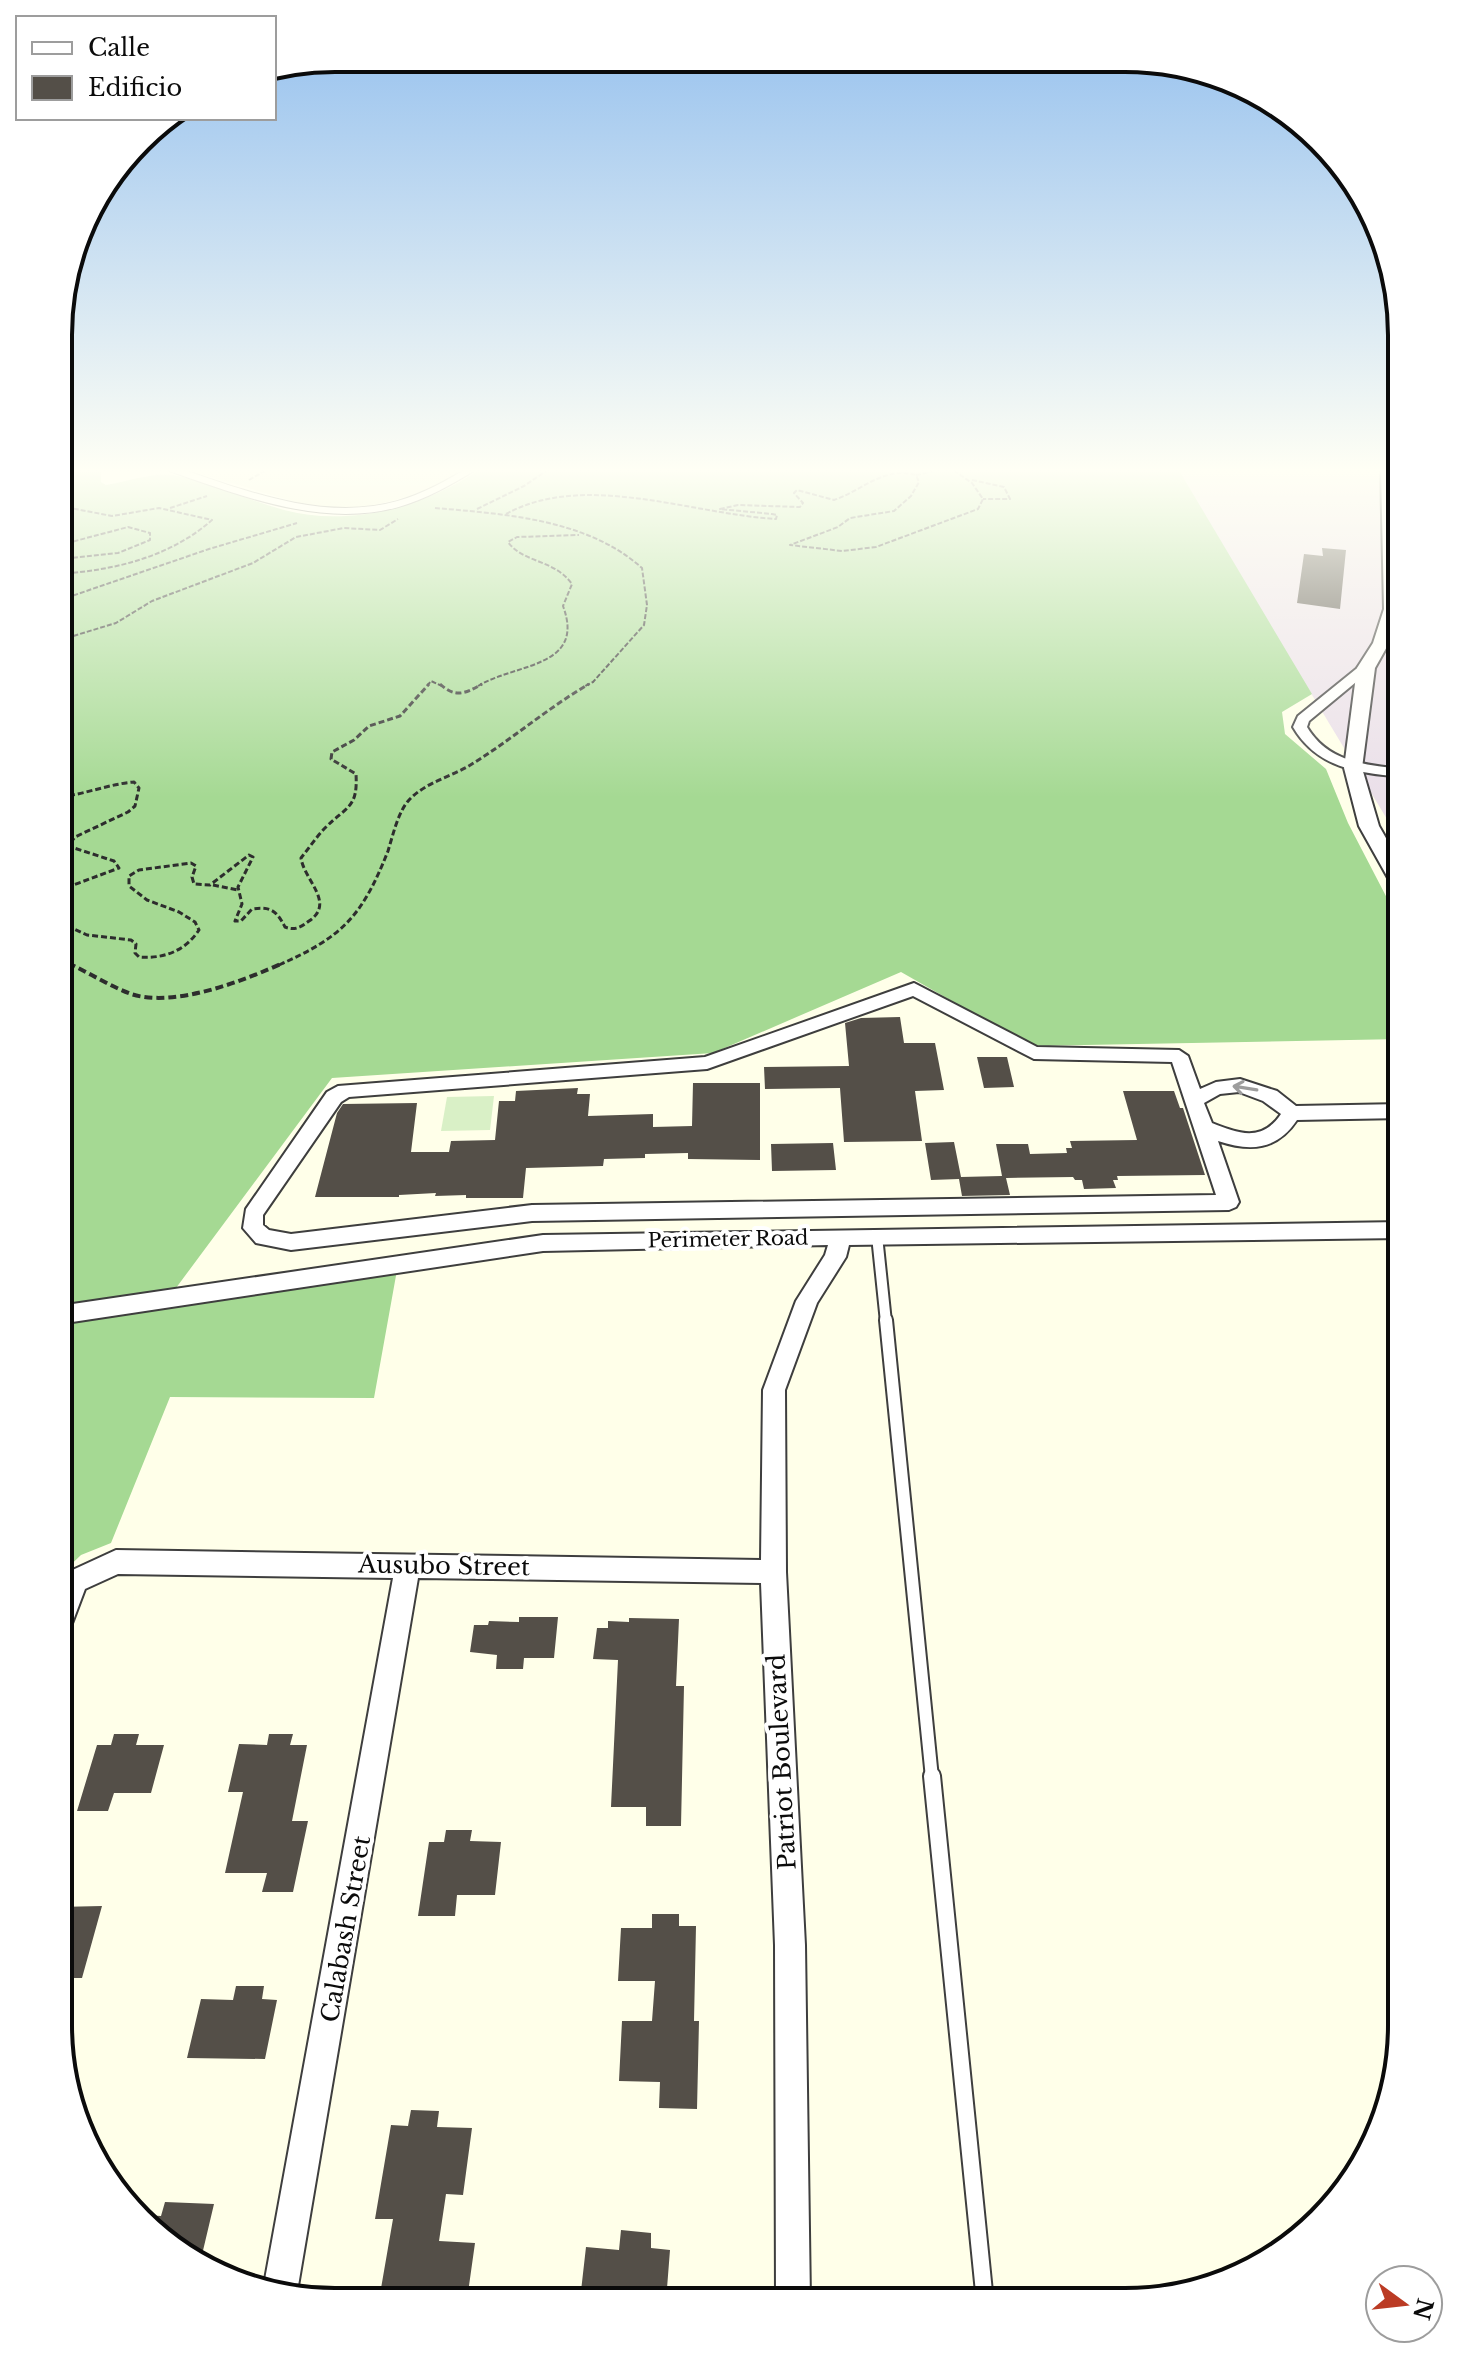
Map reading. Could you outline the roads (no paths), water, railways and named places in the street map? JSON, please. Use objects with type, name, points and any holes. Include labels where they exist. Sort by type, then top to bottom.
[{"type":"street","points":[[1388,622],[1381,643],[1366,668],[1303,719],[1300,727],[1317,751],[1353,768],[1388,772]]},
{"type":"street","points":[[1366,668],[1353,768],[1369,826],[1388,859]]},
{"type":"street","points":[[914,989],[1034,1053],[1179,1056],[1205,1128],[1229,1202],[532,1213],[291,1242],[263,1237],[253,1228],[253,1214],[334,1097],[345,1091],[707,1063],[914,989]]},
{"type":"street","points":[[1194,1100],[1216,1088],[1240,1085],[1262,1091],[1292,1113],[1388,1111]]},
{"type":"street","points":[[1205,1128],[1234,1138],[1268,1139],[1281,1132],[1292,1113]]},
{"type":"street","name":"Perimeter Road","points":[[72,1313],[543,1243],[1387,1230]]},
{"type":"street","name":"Patriot Boulevard","points":[[793,2288],[790,1945],[773,1572],[774,1390],[807,1301],[835,1257],[840,1237]]},
{"type":"street","name":"Ausubo Street","points":[[72,1589],[75,1581],[116,1562],[773,1572]]},
{"type":"street","name":"Calabash Street","points":[[282,2282],[408,1565]]},
{"type":"lane","points":[[877,1236],[984,2288]]}]
